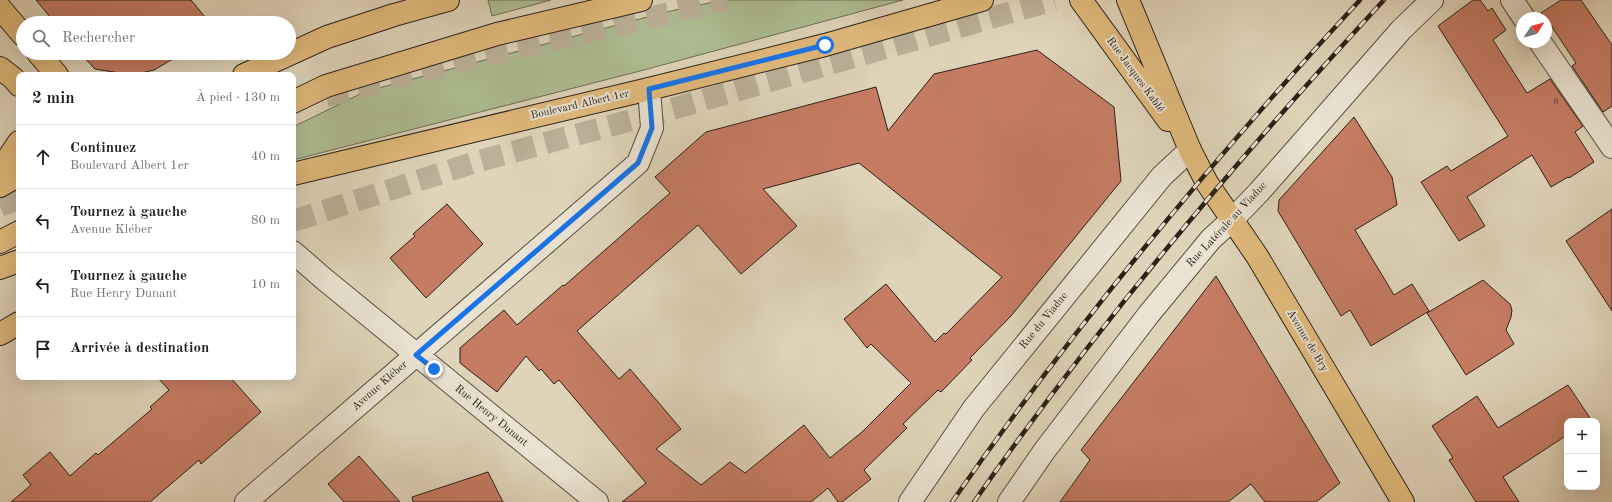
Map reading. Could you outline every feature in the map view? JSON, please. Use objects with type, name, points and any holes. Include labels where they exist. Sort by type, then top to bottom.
[{"type":"main road","points":[[296,51],[327,37],[394,15],[448,0]]},
{"type":"main road","points":[[296,101],[326,86],[497,34],[641,0]]},
{"type":"main road","name":"Boulevard Albert 1er","points":[[296,173],[649,89],[825,45],[982,0]]},
{"type":"main road","name":"Rue Jacques Kablé","points":[[1081,0],[1190,150]]},
{"type":"main road","name":"Rue Jacques Kablé","points":[[1128,0],[1190,150],[1207,183]]},
{"type":"main road","points":[[0,8],[16,27]]},
{"type":"main road","points":[[44,60],[54,72]]},
{"type":"main road","points":[[251,72],[277,60]]},
{"type":"main road","points":[[0,68],[16,82]]},
{"type":"main road","points":[[0,170],[16,146]]},
{"type":"main road","points":[[0,186],[16,177]]},
{"type":"main road","name":"Avenue de Bry","points":[[1207,183],[1257,256],[1403,502]]},
{"type":"main road","points":[[0,242],[16,234]]},
{"type":"main road","points":[[0,268],[16,262]]},
{"type":"main road","points":[[0,334],[16,325]]},
{"type":"street","name":"Rue Latérale au Viaduc","points":[[1009,502],[1044,450],[1148,314],[1211,239],[1232,220],[1401,30],[1432,0]]},
{"type":"street","points":[[1512,0],[1520,12]]},
{"type":"street","points":[[1544,48],[1612,147]]},
{"type":"street","name":"Avenue Kléber","points":[[246,502],[638,163],[652,128],[649,89]]},
{"type":"street","name":"Rue du Viaduc","points":[[910,502],[974,408],[1162,176],[1190,150]]},
{"type":"street","name":"Rue Henry Dunant","points":[[296,255],[416,355],[597,502]]},
{"type":"green space","points":[[488,0],[551,0],[492,16]]},
{"type":"green space","points":[[723,0],[903,0],[640,71],[296,159],[296,126],[364,92],[666,12]]},
{"type":"building","points":[[36,0],[191,0],[204,16],[49,16]]},
{"type":"building","points":[[1473,0],[1480,0],[1488,11],[1492,8],[1506,30],[1493,40],[1527,93],[1550,79],[1583,126],[1575,132],[1594,162],[1569,178],[1568,177],[1551,187],[1532,155],[1467,197],[1485,226],[1459,241],[1421,182],[1447,166],[1451,171],[1508,136],[1438,26]]},
{"type":"building","points":[[1561,0],[1581,0],[1612,45],[1612,106],[1603,112],[1572,66],[1576,63],[1552,27],[1552,12],[1543,12]]},
{"type":"building","points":[[1037,50],[1114,107],[1121,181],[1011,316],[970,358],[972,360],[941,392],[938,390],[903,424],[907,428],[864,470],[871,479],[842,502],[838,502],[828,488],[811,502],[622,502],[646,483],[559,380],[554,384],[541,369],[539,371],[526,356],[497,392],[460,363],[460,348],[504,310],[517,325],[670,193],[655,177],[706,132],[876,87],[888,131],[934,74]],"holes":[[[859,163],[1002,277],[946,334],[944,333],[935,342],[886,284],[844,319],[867,348],[871,344],[911,383],[862,432],[830,458],[804,425],[745,473],[730,462],[701,485],[656,449],[681,429],[630,369],[619,379],[577,331],[698,225],[741,274],[797,226],[763,189]]]},
{"type":"building","points":[[87,60],[171,60],[154,70],[145,72],[114,72],[95,69]]},
{"type":"building","points":[[1354,117],[1392,177],[1397,205],[1355,230],[1394,295],[1412,284],[1429,311],[1371,346],[1350,310],[1341,316],[1278,211],[1279,200]]},
{"type":"building","points":[[447,204],[483,244],[426,298],[390,258],[415,236],[413,234]]},
{"type":"building","points":[[1612,209],[1612,311],[1566,241]]},
{"type":"building","points":[[1216,276],[1340,483],[1316,502],[1265,502],[1251,484],[1228,502],[1060,502],[1090,460],[1081,450]]},
{"type":"building","points":[[1483,280],[1510,304],[1512,310],[1511,317],[1506,330],[1514,344],[1466,375],[1427,313]]},
{"type":"building","points":[[160,380],[233,380],[261,412],[201,464],[199,460],[150,502],[11,502],[31,485],[23,475],[50,452],[70,476],[96,453],[98,455],[152,409],[150,407],[169,390]]},
{"type":"building","points":[[1568,385],[1590,418],[1564,418],[1564,437],[1503,477],[1519,502],[1476,502],[1449,460],[1453,458],[1432,426],[1477,396],[1498,428]]},
{"type":"building","points":[[359,456],[400,502],[344,502],[328,484]]},
{"type":"building","points":[[488,472],[503,502],[413,502],[412,497]]},
{"type":"tunnel","points":[[326,96],[475,58],[727,0]]},
{"type":"tunnel","points":[[296,220],[479,161],[665,111],[1054,0]]},
{"type":"tunnel","points":[[0,206],[16,200]]},
{"type":"railway","points":[[952,502],[1047,371],[1147,244],[1252,120],[1360,0]]},
{"type":"railway","points":[[974,502],[1069,371],[1170,244],[1276,120],[1384,0]]},
{"type":"route","points":[[434,369],[416,355],[638,163],[652,128],[649,89],[825,45]]}]
